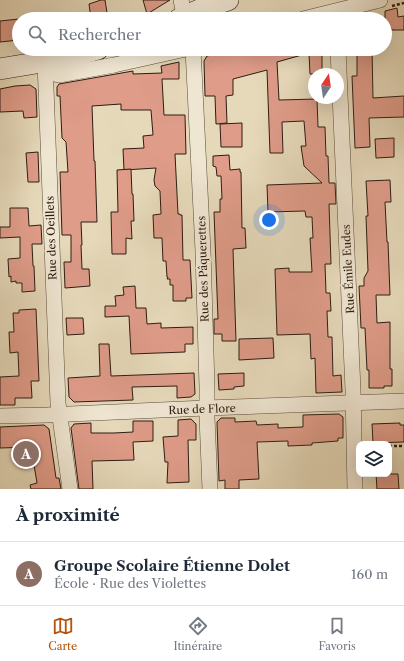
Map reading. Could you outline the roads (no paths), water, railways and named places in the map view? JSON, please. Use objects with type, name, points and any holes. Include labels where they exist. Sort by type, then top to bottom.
[{"type":"main road","points":[[190,12],[228,0]]},
{"type":"main road","points":[[0,69],[45,66],[73,56]]},
{"type":"street","points":[[344,12],[380,0]]},
{"type":"street","points":[[45,66],[59,74],[154,56]]},
{"type":"street","name":"Rue des Pâquerettes","points":[[193,56],[203,251],[207,387],[206,408],[210,489]]},
{"type":"street","name":"Rue Émile Eudes","points":[[338,56],[354,404],[355,489]]},
{"type":"street","name":"Rue des Oeillets","points":[[45,66],[57,395],[70,489]]},
{"type":"street","name":"Rue de Flore","points":[[0,416],[404,401]]},
{"type":"place","name":"Groupe Scolaire Étienne Dolet","points":[[26,454]]}]
